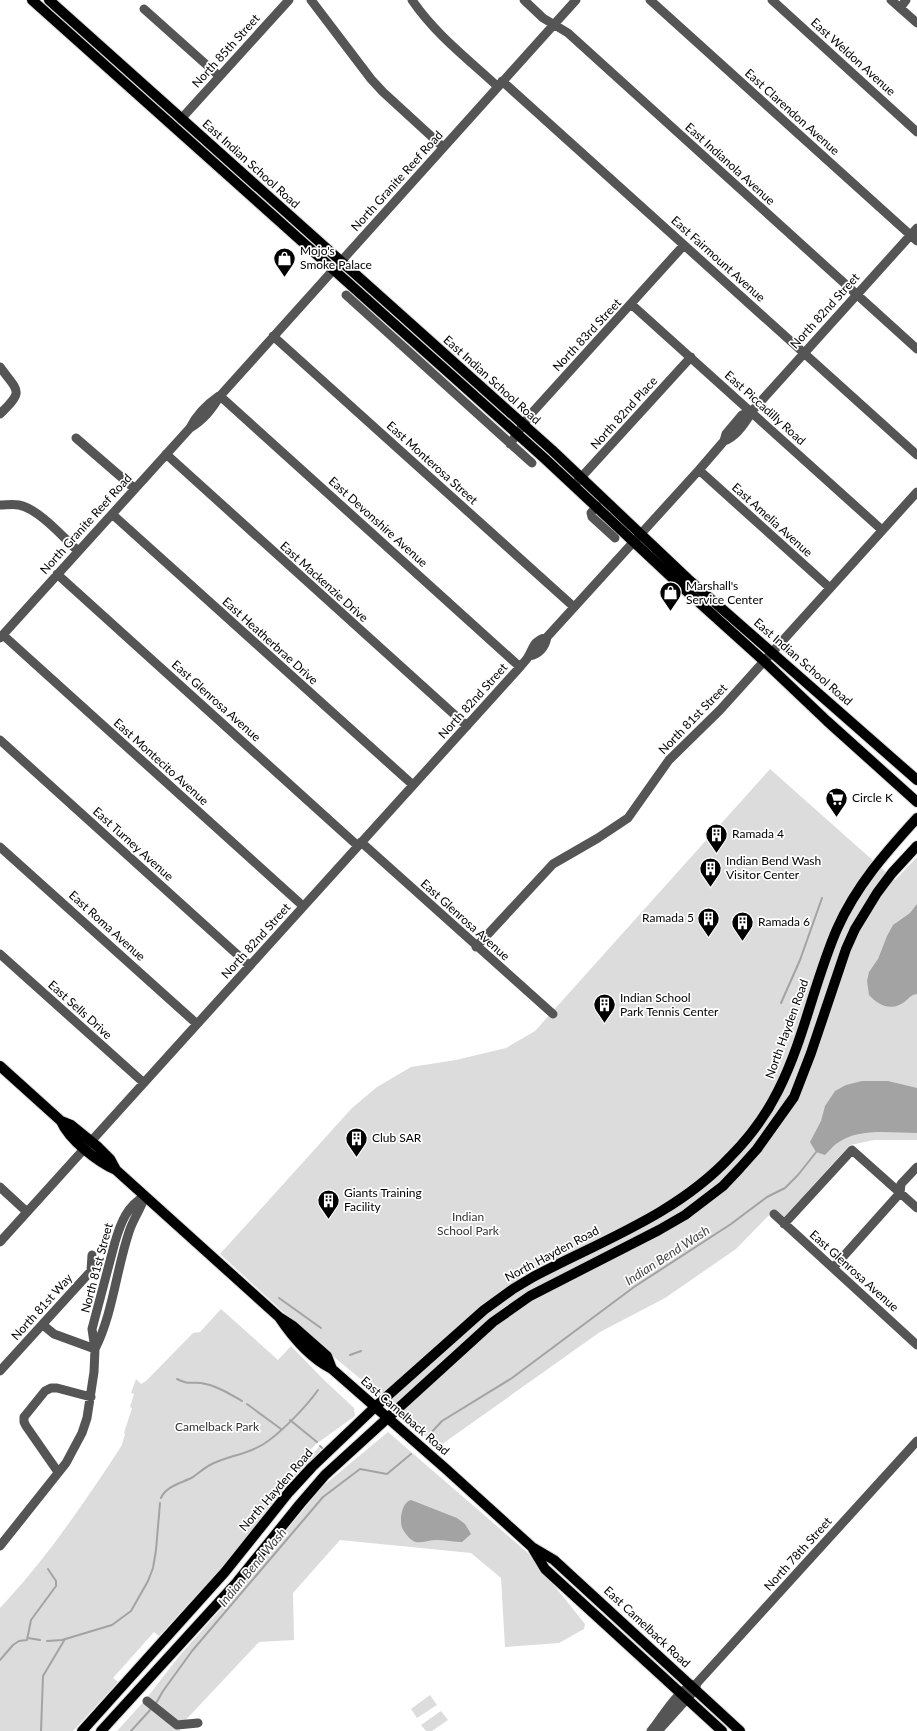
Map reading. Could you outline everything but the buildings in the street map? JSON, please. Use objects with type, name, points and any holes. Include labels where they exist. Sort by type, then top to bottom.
[{"type":"main road","name":"East Indian School Road","points":[[32,0],[517,434],[641,533],[688,579],[917,780]]},
{"type":"main road","name":"East Indian School Road","points":[[49,0],[523,425],[577,481],[597,506],[833,726],[917,802]]},
{"type":"main road","name":"North Hayden Road","points":[[82,1731],[225,1572],[298,1481],[375,1407],[484,1310],[513,1289],[543,1272],[670,1207],[704,1182],[731,1156],[765,1114],[784,1078],[797,1046],[830,948],[846,911],[870,872],[917,818]]},
{"type":"main road","points":[[101,1731],[237,1582],[315,1486],[341,1460],[493,1322],[515,1306],[550,1285],[674,1222],[711,1196],[740,1168],[757,1149],[794,1096],[811,1053],[846,948],[855,929],[888,878],[917,846]]},
{"type":"main road","name":"East Camelback Road","points":[[0,1066],[61,1121],[71,1125],[88,1145],[110,1159],[116,1170],[279,1317],[294,1326],[326,1356],[332,1369],[532,1547],[554,1560],[694,1686],[740,1731]]},
{"type":"main road","name":"East Camelback Road","points":[[532,1547],[545,1569],[722,1731]]},
{"type":"street","name":"North 85th Street","points":[[181,119],[289,0]]},
{"type":"street","points":[[311,0],[371,79],[383,92],[443,147]]},
{"type":"street","name":"East Fairmount Avenue","points":[[412,0],[422,15],[440,34],[500,84],[684,245],[917,454]]},
{"type":"street","name":"East Indianola Avenue","points":[[524,0],[543,18],[568,33],[917,349]]},
{"type":"street","name":"North Granite Reef Road","points":[[1,636],[190,428],[200,422],[220,396],[273,336],[576,0]]},
{"type":"street","name":"East Clarendon Avenue","points":[[650,0],[914,238]]},
{"type":"street","name":"East Weldon Avenue","points":[[772,0],[917,132]]},
{"type":"street","points":[[891,0],[917,23]]},
{"type":"street","points":[[900,8],[906,0]]},
{"type":"street","points":[[144,9],[219,76]]},
{"type":"street","name":"North 82nd Street","points":[[0,1242],[529,656],[536,654],[546,644],[547,637],[699,470],[724,441],[726,434],[742,415],[752,411],[857,295],[914,238],[917,228]]},
{"type":"street","name":"North 83rd Street","points":[[510,444],[530,415],[684,245]]},
{"type":"street","points":[[353,302],[360,294]]},
{"type":"street","points":[[346,296],[510,444],[532,462]]},
{"type":"street","name":"East Piccadilly Road","points":[[632,304],[882,530]]},
{"type":"street","name":"East Monterosa Street","points":[[273,336],[574,607]]},
{"type":"street","name":"North 82nd Place","points":[[577,481],[691,356]]},
{"type":"street","points":[[0,367],[15,386],[17,394],[15,399],[0,414]]},
{"type":"street","name":"East Devonshire Avenue","points":[[220,396],[520,667]]},
{"type":"street","points":[[76,438],[135,489]]},
{"type":"street","name":"East Mackenzie Drive","points":[[166,454],[466,726]]},
{"type":"street","name":"East Amelia Avenue","points":[[699,470],[830,588]]},
{"type":"street","name":"North 81st Street","points":[[476,947],[553,864],[598,838],[628,818],[669,760],[710,721],[917,492]]},
{"type":"street","points":[[0,505],[19,505],[28,508],[38,515],[78,551]]},
{"type":"street","points":[[597,506],[591,513],[592,517],[615,538]]},
{"type":"street","name":"East Heatherbrae Drive","points":[[112,514],[413,785]]},
{"type":"street","name":"East Glenrosa Avenue","points":[[57,574],[553,1014]]},
{"type":"street","name":"East Montecito Avenue","points":[[1,636],[304,906]]},
{"type":"street","name":"East Turney Avenue","points":[[0,740],[250,966]]},
{"type":"street","name":"East Roma Avenue","points":[[0,847],[197,1024]]},
{"type":"street","name":"East Sells Drive","points":[[0,954],[144,1083]]},
{"type":"street","points":[[784,1224],[852,1150],[917,1208]]},
{"type":"street","points":[[833,1268],[900,1193],[902,1184],[917,1167]]},
{"type":"street","points":[[0,1187],[27,1212]]},
{"type":"street","name":"North 81st Street","points":[[1,1541],[58,1472],[74,1450],[82,1433],[91,1397],[95,1350],[103,1333],[129,1231],[142,1208],[145,1196]]},
{"type":"street","name":"East Glenrosa Avenue","points":[[774,1214],[917,1345]]},
{"type":"street","name":"North 81st Way","points":[[0,1371],[91,1271],[92,1256]]},
{"type":"street","points":[[42,1325],[54,1334],[95,1350]]},
{"type":"street","points":[[58,1472],[26,1426],[24,1417],[45,1391],[51,1388],[57,1388],[91,1397]]},
{"type":"street","name":"North 78th Street","points":[[650,1731],[660,1717],[694,1686],[917,1441]]},
{"type":"street","name":"North 78th Street","points":[[658,1731],[684,1696]]},
{"type":"street","points":[[147,1701],[177,1725],[198,1723]]},
{"type":"green space","name":"Indian School Park","points":[[770,769],[895,880],[917,857],[917,1140],[874,1140],[850,1145],[783,1218],[774,1210],[736,1249],[665,1298],[600,1332],[438,1447],[369,1386],[316,1342],[220,1254],[352,1108],[377,1087],[411,1067],[456,1060],[506,1048],[535,1031]]},
{"type":"green space","name":"Camelback Park","points":[[221,1309],[278,1360],[291,1346],[354,1408],[355,1416],[316,1444],[292,1469],[282,1482],[292,1475],[319,1447],[321,1450],[291,1481],[220,1569],[159,1636],[154,1632],[113,1678],[118,1682],[73,1731],[0,1731],[0,1608],[33,1570],[64,1530],[122,1445],[124,1433],[132,1408],[130,1407],[134,1394],[131,1393],[136,1379],[141,1384],[146,1381],[193,1333],[200,1332]]},
{"type":"green space","points":[[388,1432],[528,1553],[585,1624],[584,1629],[559,1643],[505,1647],[501,1578],[471,1553],[340,1540],[293,1593],[294,1640],[259,1642],[180,1726],[180,1731],[117,1731],[146,1699],[180,1655],[231,1598],[323,1486]]},
{"type":"green space","points":[[430,1695],[437,1705],[417,1718],[411,1709]]},
{"type":"green space","points":[[441,1711],[448,1720],[432,1731],[426,1731],[421,1725]]},
{"type":"shaded area","points":[[917,904],[917,994],[897,1006],[884,1006],[879,1004],[869,995],[867,981],[869,972],[878,959],[893,925],[910,913]]},
{"type":"shaded area","points":[[862,1081],[888,1081],[917,1088],[917,1133],[864,1133],[845,1139],[835,1145],[825,1155],[816,1152],[810,1142],[821,1121],[825,1106],[835,1091],[846,1085]]},
{"type":"shaded area","points":[[411,1500],[457,1518],[465,1524],[471,1534],[462,1542],[437,1540],[420,1542],[413,1541],[404,1532],[401,1522],[401,1514],[404,1507]]},
{"type":"waterway","points":[[781,1003],[800,960],[822,898]]},
{"type":"waterway","name":"Indian Bend Wash","points":[[428,1436],[442,1421],[512,1378],[634,1287],[731,1224],[767,1197],[785,1188],[798,1175],[817,1151]]},
{"type":"waterway","points":[[279,1298],[321,1328]]},
{"type":"waterway","points":[[350,1355],[361,1351]]},
{"type":"waterway","points":[[177,1379],[187,1383],[201,1383],[212,1386],[242,1401]]},
{"type":"waterway","points":[[161,1498],[167,1490],[193,1477],[210,1465],[262,1445],[276,1435],[292,1420],[318,1390]]},
{"type":"waterway","points":[[247,1404],[281,1429]]},
{"type":"waterway","points":[[290,1420],[317,1442]]},
{"type":"waterway","name":"Indian Bend Wash","points":[[155,1705],[163,1691],[192,1651],[323,1497],[360,1469],[387,1474],[411,1454]]},
{"type":"waterway","points":[[47,1641],[62,1640],[112,1625],[131,1611],[148,1581],[153,1568],[160,1503]]},
{"type":"waterway","points":[[0,1660],[13,1645],[19,1641],[27,1640],[31,1620],[56,1586],[56,1581],[48,1569]]},
{"type":"waterway","points":[[28,1638],[40,1640]]},
{"type":"waterway","points":[[41,1731],[43,1676],[65,1639]]},
{"type":"waterway","name":"Indian Bend Wash","points":[[131,1731],[152,1708]]},
{"type":"place","name":"Mojo's Smoke Palace","points":[[285,278]]},
{"type":"place","name":"Marshall's Service Center","points":[[671,612]]},
{"type":"place","name":"Circle K","points":[[836,818]]},
{"type":"place","name":"Ramada 4","points":[[717,854]]},
{"type":"place","name":"Indian Bend Wash Visitor Center","points":[[711,888]]},
{"type":"place","name":"Ramada 5","points":[[709,938]]},
{"type":"place","name":"Ramada 6","points":[[742,942]]},
{"type":"place","name":"Indian School Park Tennis Center","points":[[604,1024]]},
{"type":"place","name":"Club SAR","points":[[356,1158]]},
{"type":"place","name":"Giants Training Facility","points":[[328,1220]]}]
